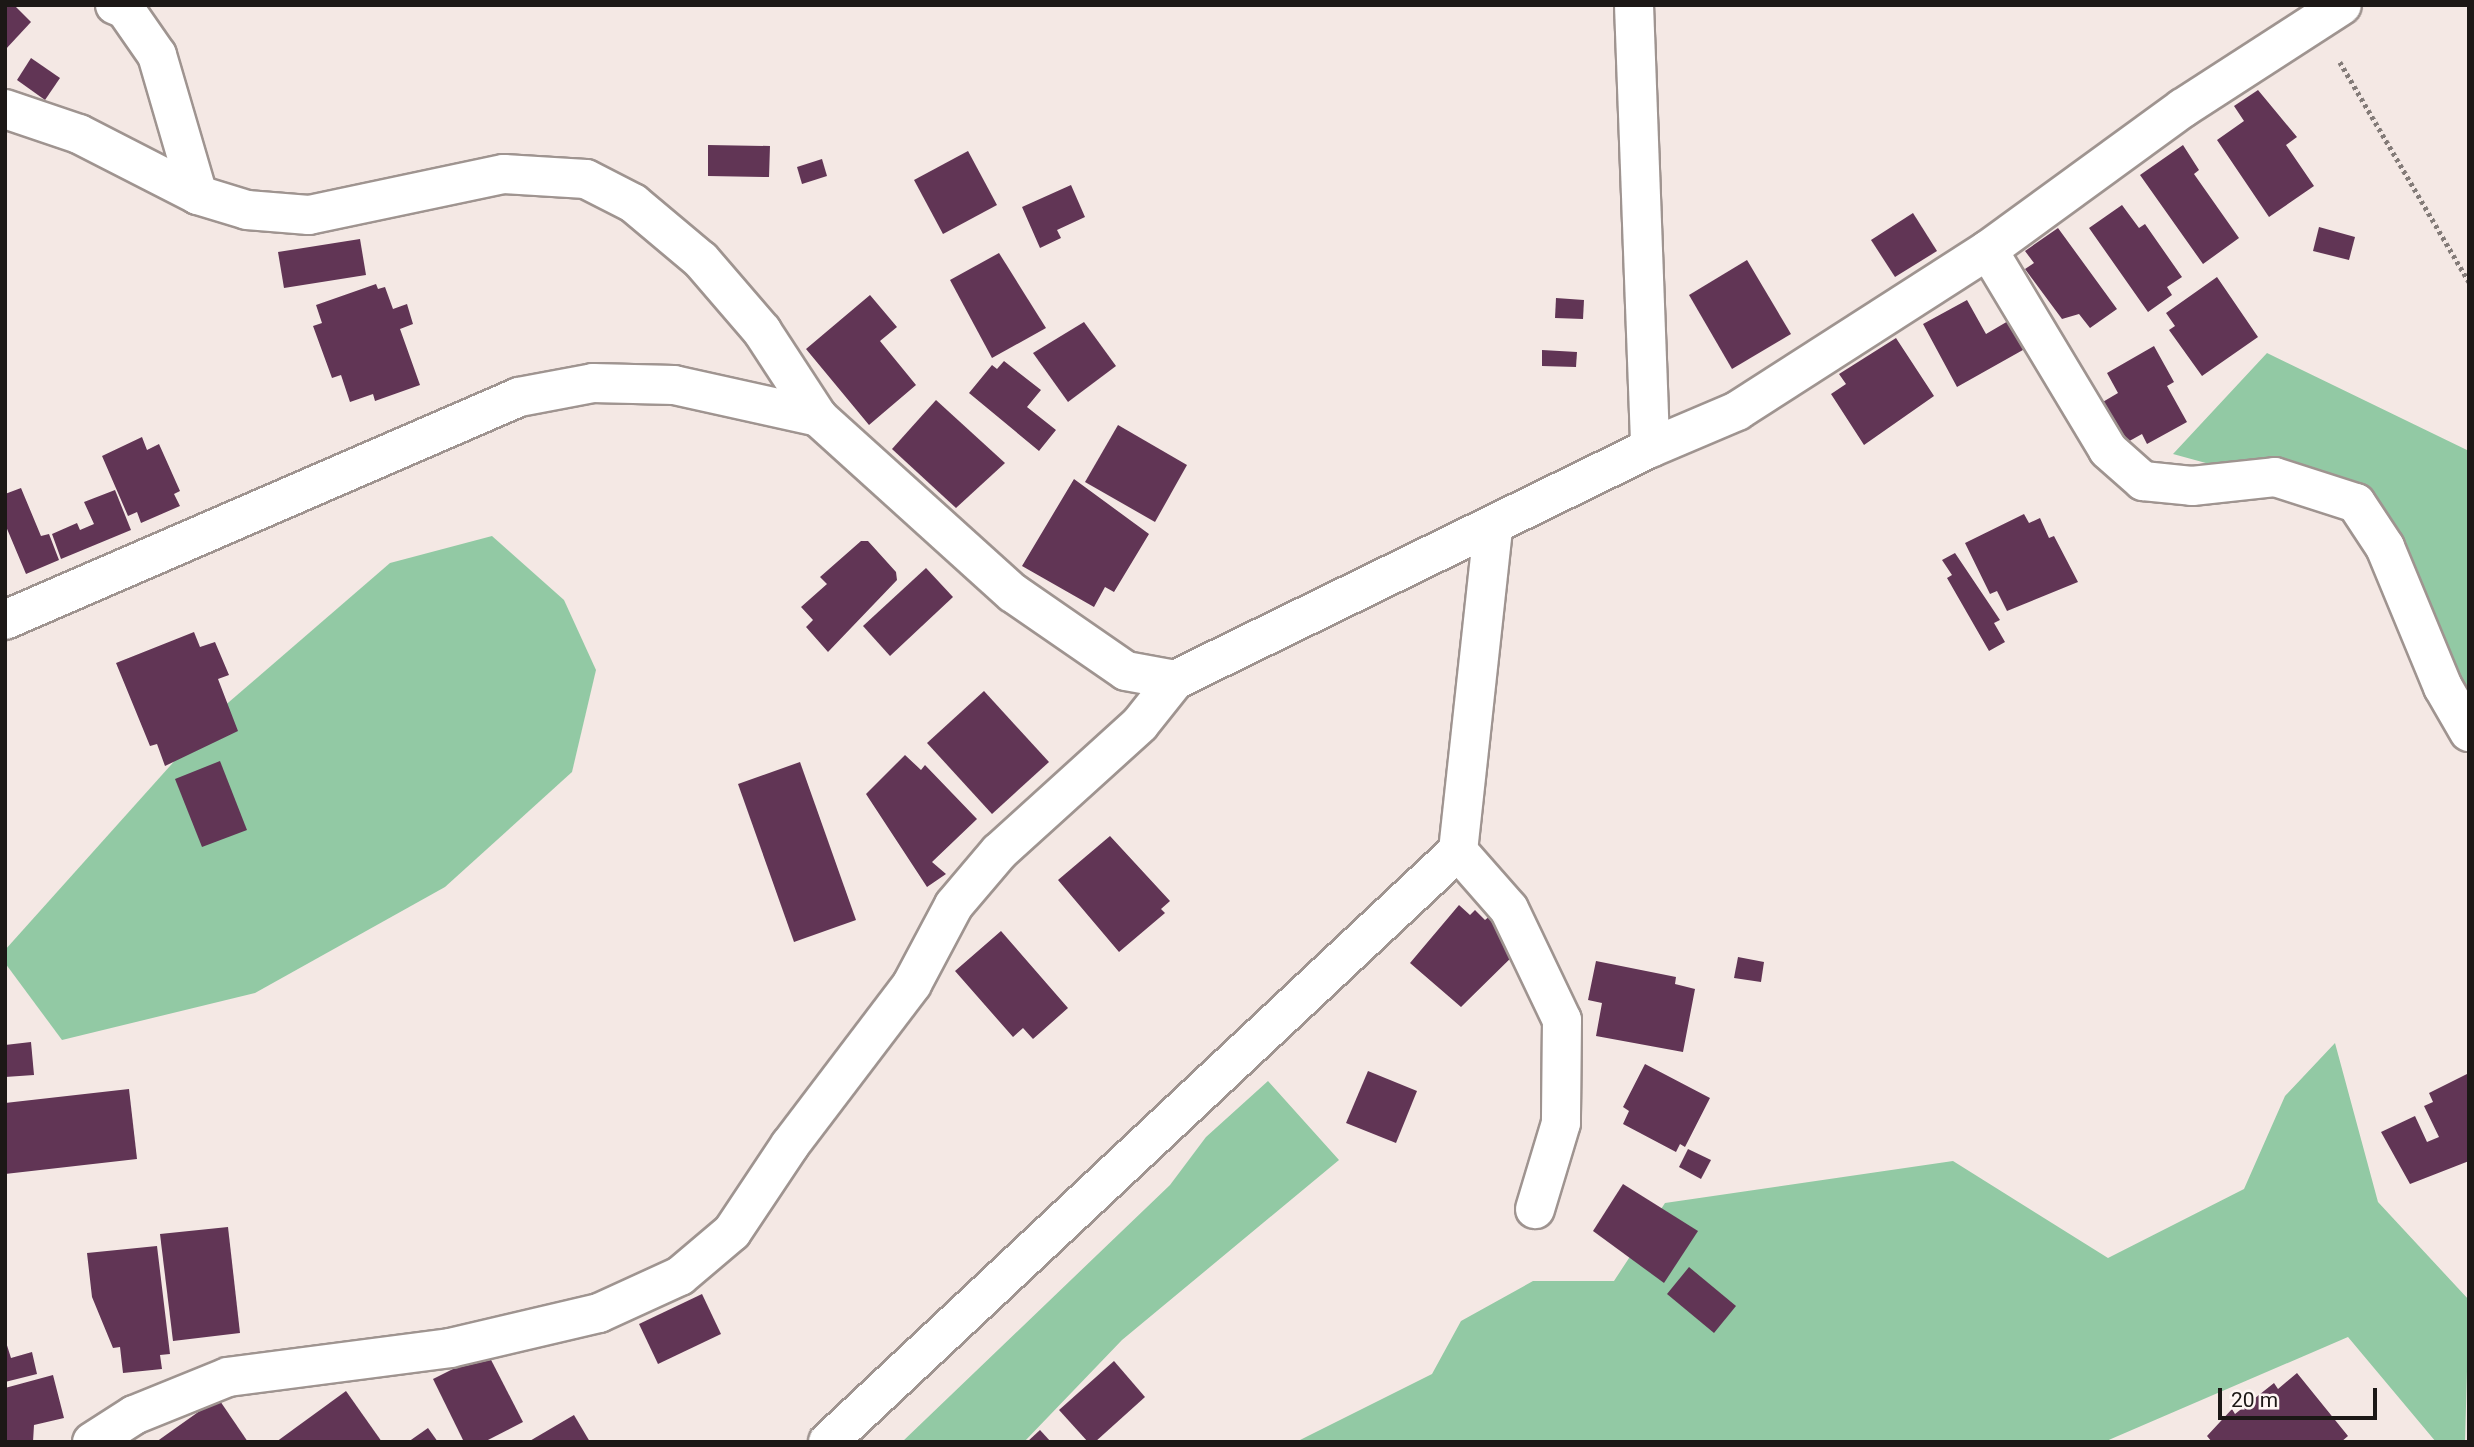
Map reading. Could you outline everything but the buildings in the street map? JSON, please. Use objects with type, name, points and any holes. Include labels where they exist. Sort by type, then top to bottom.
[{"type":"street","points":[[115,5],[125,9],[157,54],[198,195]]},
{"type":"street","points":[[1634,5],[1650,448]]},
{"type":"street","points":[[92,1442],[134,1415],[228,1377],[450,1348],[599,1313],[680,1276],[733,1232],[790,1145],[912,984],[954,905],[999,852],[1139,724],[1175,680],[1493,528],[1650,448],[1737,411],[1988,250],[2183,108],[2329,14]]},
{"type":"street","points":[[5,109],[79,134],[198,195],[247,210],[309,215],[504,174],[586,179],[633,203],[701,260],[762,331],[818,417],[1013,593],[1126,671],[1175,680]]},
{"type":"street","points":[[1988,250],[2108,450],[2143,481],[2193,486],[2275,477],[2356,503],[2385,547],[2443,687],[2469,732]]},
{"type":"street","points":[[5,620],[519,397],[593,383],[674,385],[818,417]]},
{"type":"street","points":[[828,1442],[1458,851],[1493,528]]},
{"type":"street","points":[[1458,851],[1509,909],[1562,1020],[1562,1123],[1535,1209]]},
{"type":"path","points":[[2329,14],[2469,282]]},
{"type":"green space","points":[[2267,353],[2469,451],[2469,750],[2358,524],[2268,480],[2173,454]]},
{"type":"green space","points":[[492,536],[564,600],[596,670],[572,772],[445,887],[255,993],[62,1040],[5,963],[5,950],[222,708],[390,563]]},
{"type":"green space","points":[[2335,1043],[2378,1202],[2469,1300],[2465,1442],[2436,1442],[2348,1337],[2104,1442],[1296,1442],[1432,1374],[1461,1321],[1533,1281],[1614,1281],[1665,1203],[1953,1161],[2108,1258],[2244,1189],[2285,1096]]},
{"type":"green space","points":[[1268,1081],[1339,1160],[1122,1340],[1024,1442],[902,1442],[1170,1185],[1206,1137]]}]
